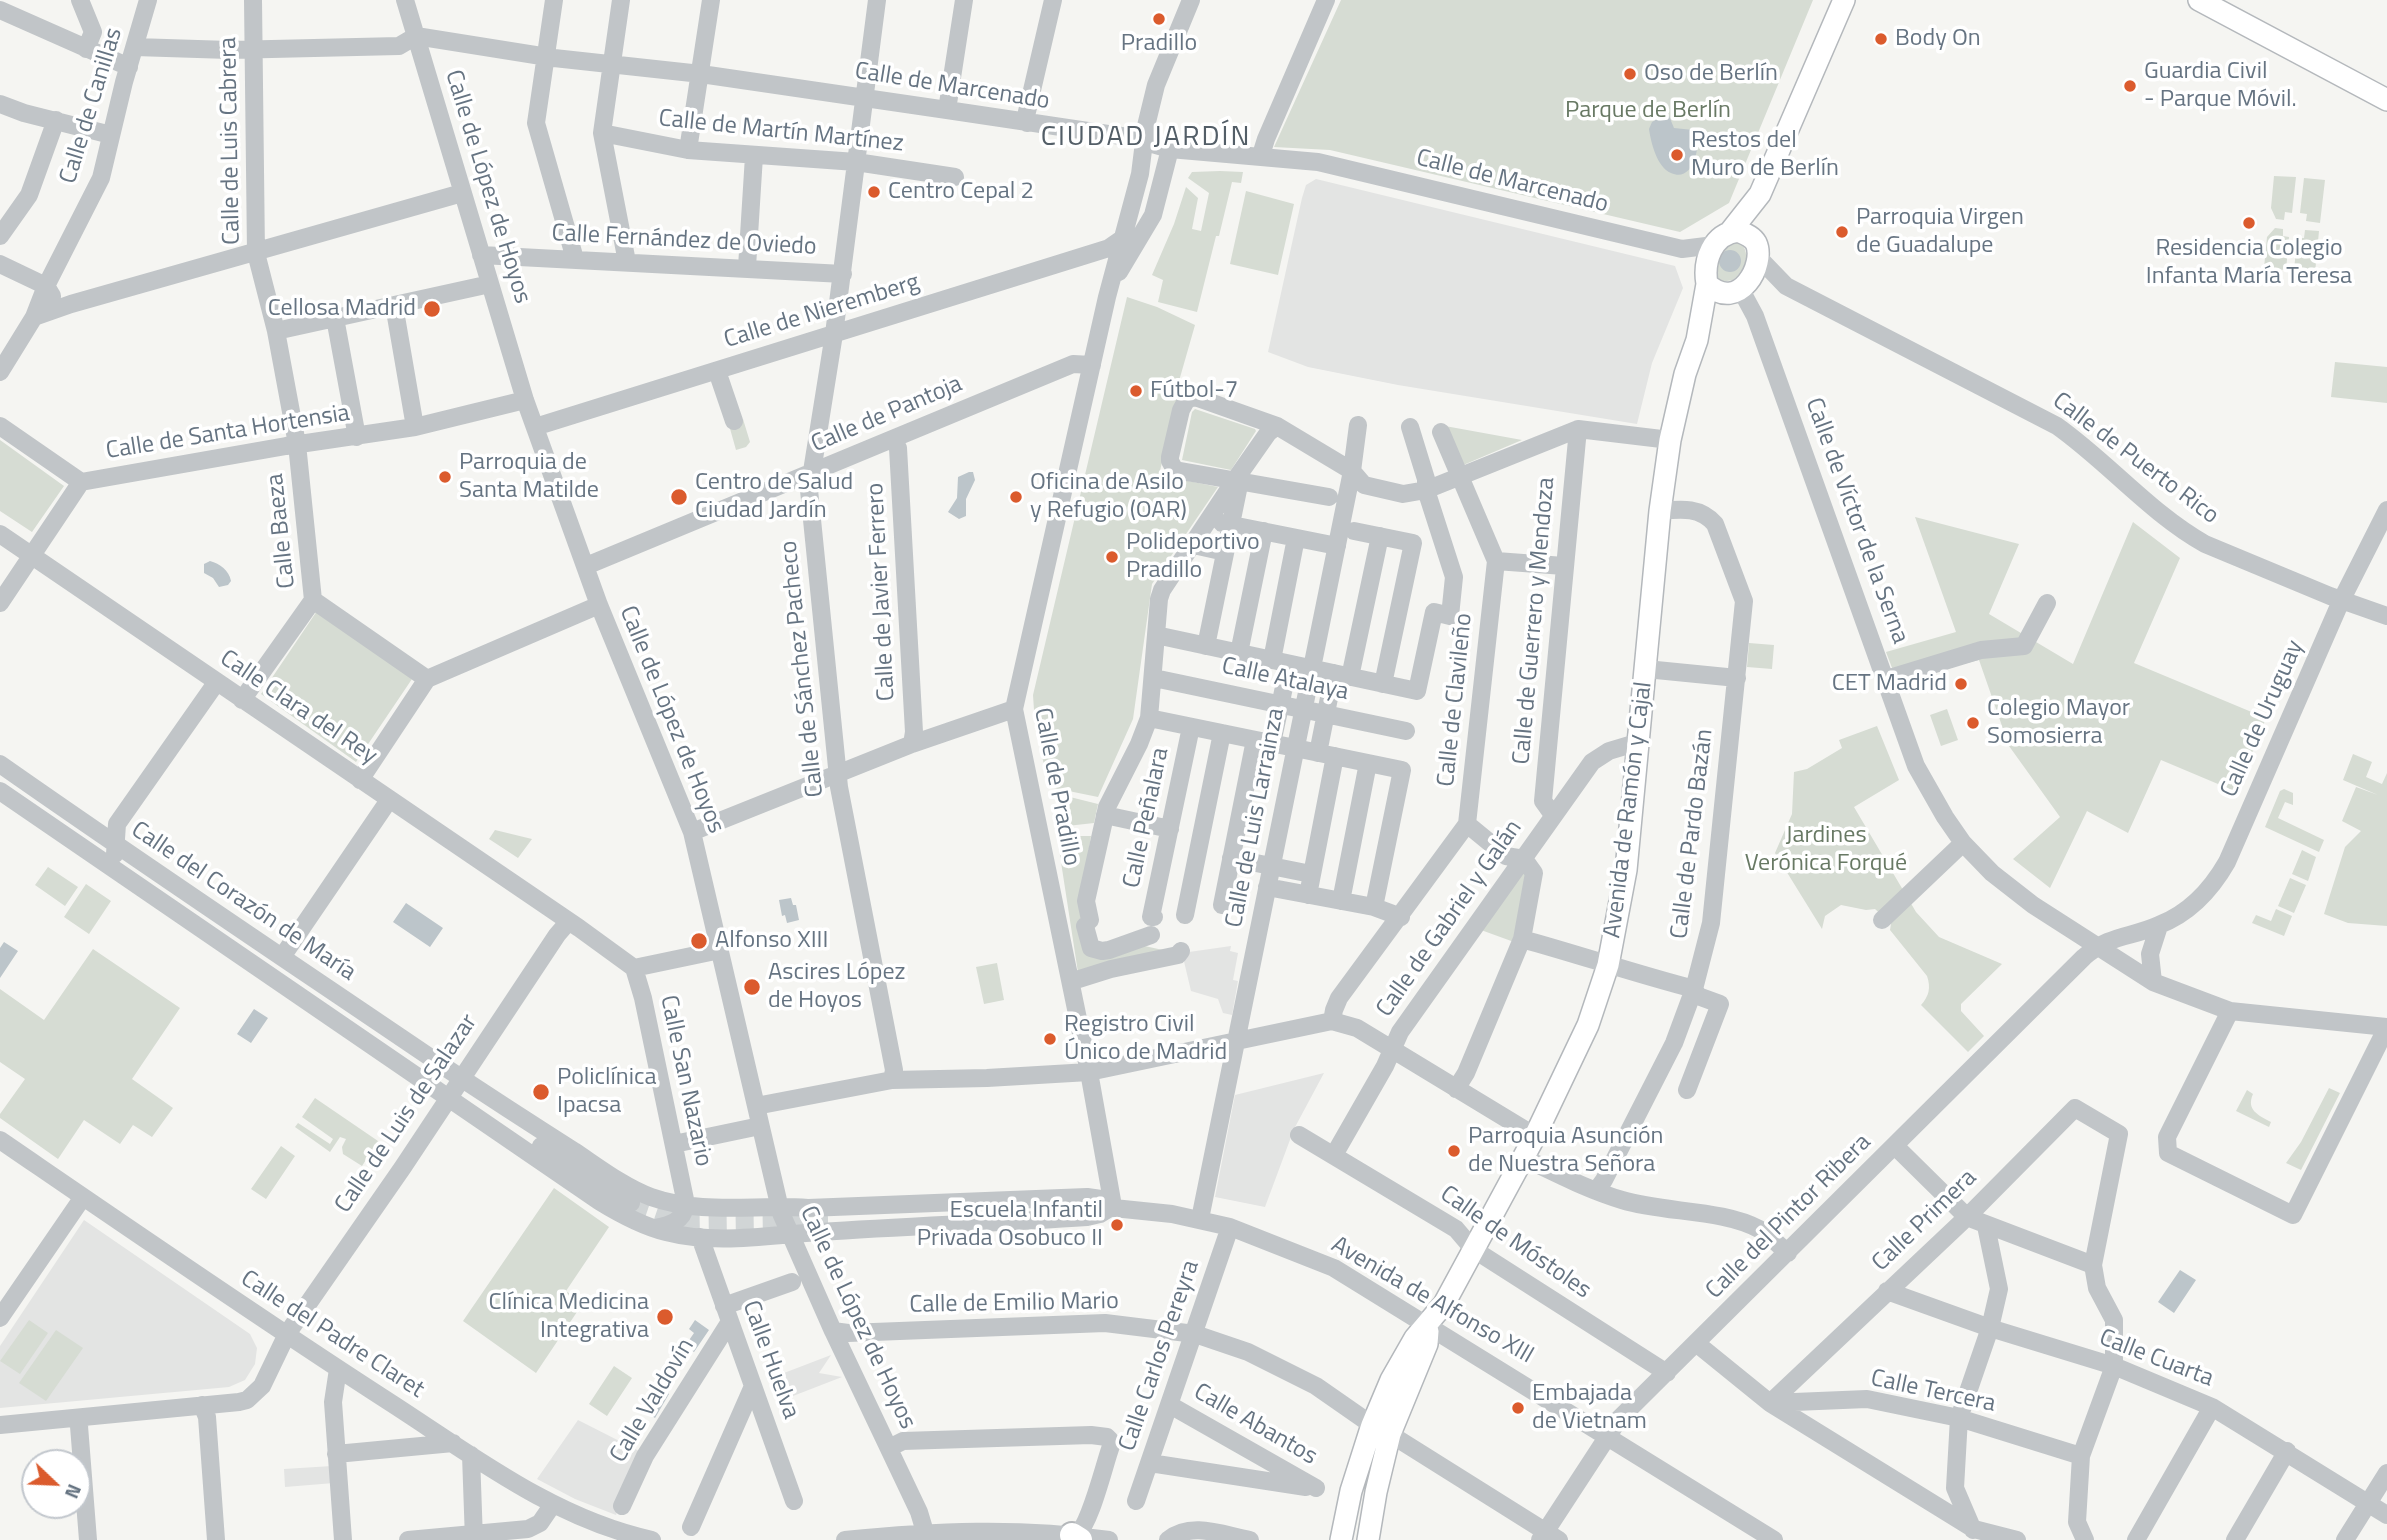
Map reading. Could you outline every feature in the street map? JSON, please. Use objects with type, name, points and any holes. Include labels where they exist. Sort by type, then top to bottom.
[{"type":"main road","points":[[1760,194],[1755,267],[1736,292],[1722,294],[1706,278],[1709,255],[1760,194],[1844,0]]},
{"type":"main road","points":[[2199,0],[2387,100]]},
{"type":"main road","points":[[1722,238],[1738,231],[1749,236],[1756,249]]},
{"type":"main road","name":"Avenida de Ramón y Cajal","points":[[1368,1540],[1376,1492],[1381,1430],[1391,1380],[1415,1338],[1444,1304],[1524,1158],[1563,1082],[1588,1025],[1608,965],[1626,870],[1670,440],[1696,340],[1706,278]]},
{"type":"main road","name":"Avenida de Ramón y Cajal","points":[[1696,340],[1736,292]]},
{"type":"main road","name":"Avenida de Ramón y Cajal","points":[[1341,1540],[1351,1491],[1381,1430]]},
{"type":"street","points":[[80,0],[93,32],[86,50]]},
{"type":"street","name":"Calle de Canillas","points":[[0,372],[34,317],[46,286],[101,178],[148,0]]},
{"type":"street","name":"Calle de Luis Cabrera","points":[[253,0],[256,253],[276,331],[297,444]]},
{"type":"street","name":"Calle de López de Hoyos","points":[[405,0],[525,400],[598,605],[692,832],[779,1206],[789,1235],[919,1512],[924,1536]]},
{"type":"street","points":[[554,0],[536,123],[575,259]]},
{"type":"street","points":[[621,0],[602,133],[627,262]]},
{"type":"street","points":[[688,150],[711,0]]},
{"type":"street","name":"Calle de Sánchez Pacheco","points":[[877,0],[843,274],[808,490],[837,773],[894,1070],[892,1080]]},
{"type":"street","points":[[947,110],[964,0]]},
{"type":"street","points":[[1027,123],[1026,116],[1053,0]]},
{"type":"street","name":"Calle de Pradillo","points":[[1113,1206],[1089,1072],[1014,709],[1107,297],[1132,205],[1146,126],[1159,75],[1191,0]]},
{"type":"street","points":[[1261,155],[1326,0]]},
{"type":"street","points":[[0,10],[129,67]]},
{"type":"street","points":[[135,47],[229,50],[399,47],[416,36]]},
{"type":"street","name":"Calle de Marcenado","points":[[416,36],[545,57],[701,74],[1128,137],[1170,149],[1261,155],[1331,164],[1682,248],[1722,238]]},
{"type":"street","points":[[0,104],[24,113],[111,135]]},
{"type":"street","points":[[0,236],[29,195],[56,120]]},
{"type":"street","name":"Calle de Martín Martínez","points":[[602,133],[688,150],[856,162],[955,177]]},
{"type":"street","name":"Calle de Pradillo","points":[[1107,297],[1153,215],[1170,149]]},
{"type":"street","points":[[747,267],[754,156]]},
{"type":"street","points":[[34,317],[71,304],[462,193]]},
{"type":"street","points":[[1132,205],[1139,216],[1153,215]]},
{"type":"street","name":"Calle de Nieremberg","points":[[536,427],[1109,248],[1122,239]]},
{"type":"street","points":[[1682,248],[1695,258],[1706,278]]},
{"type":"street","name":"Calle de Puerto Rico","points":[[1756,249],[1790,288],[2057,426],[2084,445],[2146,502],[2189,535],[2342,601],[2387,616]]},
{"type":"street","name":"Calle Fernández de Oviedo","points":[[481,255],[843,274]]},
{"type":"street","points":[[0,264],[46,286],[49,294],[71,304]]},
{"type":"street","points":[[276,331],[490,284]]},
{"type":"street","name":"Calle de Víctor de la Serna","points":[[1736,292],[1755,316],[1916,766],[1963,843],[2006,886],[2153,982],[2230,1011],[2387,1027],[2293,1215],[2168,1153],[2167,1137],[2230,1011]]},
{"type":"street","points":[[394,305],[415,427]]},
{"type":"street","points":[[335,318],[357,437]]},
{"type":"street","name":"Calle de Pantoja","points":[[586,566],[1073,364],[1092,365]]},
{"type":"street","points":[[718,370],[734,421]]},
{"type":"street","points":[[1329,497],[1236,485],[1181,471],[1173,466],[1170,457],[1181,410],[1186,401],[1192,397],[1277,426],[1352,471],[1364,485],[1403,494],[1426,489],[1578,429],[1670,440]]},
{"type":"street","name":"Calle de Santa Hortensia","points":[[0,603],[81,482],[297,444],[415,427],[525,400]]},
{"type":"street","name":"Calle de Luis Larrainza","points":[[1200,1219],[1352,471],[1357,425]]},
{"type":"street","points":[[0,426],[81,482]]},
{"type":"street","points":[[1161,827],[1105,815],[1149,718],[1159,599],[1166,582],[1236,485],[1268,433],[1277,426]]},
{"type":"street","points":[[1156,635],[1417,691],[1434,612],[1450,616],[1454,577],[1410,427]]},
{"type":"street","name":"Calle de Guerrero y Mendoza","points":[[1553,815],[1543,802],[1578,429]]},
{"type":"street","name":"Calle de Clavileño","points":[[1332,1021],[1339,998],[1467,824],[1496,561],[1441,432]]},
{"type":"street","name":"Calle de Javier Ferrero","points":[[893,439],[898,448],[899,462],[914,732],[912,744]]},
{"type":"street","name":"Calle Baeza","points":[[297,444],[313,600],[427,679]]},
{"type":"street","points":[[1206,646],[1225,552],[1223,523],[1236,485]]},
{"type":"street","name":"Calle de Pardo Bazán","points":[[1596,1191],[1674,1043],[1694,989],[1711,923],[1737,678],[1744,601],[1715,524],[1706,514],[1687,509],[1661,511]]},
{"type":"street","name":"Calle de Uruguay","points":[[2096,947],[2114,937],[2159,926],[2193,906],[2216,881],[2227,862],[2342,601],[2387,510]]},
{"type":"street","points":[[1223,523],[1337,546]]},
{"type":"street","points":[[1239,653],[1264,531]]},
{"type":"street","points":[[1354,531],[1413,543],[1383,684]]},
{"type":"street","name":"Calle Clara del Rey","points":[[0,534],[634,968]]},
{"type":"street","points":[[1308,895],[1327,755],[1326,714],[1342,675],[1380,536]]},
{"type":"street","points":[[1222,905],[1231,858],[1264,742],[1280,704],[1280,662],[1296,538]]},
{"type":"street","points":[[1198,546],[1225,552]]},
{"type":"street","points":[[1496,561],[1564,566]]},
{"type":"street","points":[[242,700],[313,600]]},
{"type":"street","points":[[1886,679],[1981,650],[2024,646],[2048,603]]},
{"type":"street","points":[[359,780],[427,679],[598,605]]},
{"type":"street","points":[[1646,669],[1737,678]]},
{"type":"street","name":"Calle Atalaya","points":[[1154,678],[1406,730]]},
{"type":"street","points":[[106,839],[216,683]]},
{"type":"street","points":[[692,832],[912,744],[1014,709]]},
{"type":"street","points":[[1149,718],[1402,770],[1374,907]]},
{"type":"street","name":"Calle Peñalara","points":[[1105,815],[1086,901],[1091,948],[1102,951],[1153,926],[1151,917],[1161,827],[1191,727]]},
{"type":"street","points":[[1185,915],[1222,733]]},
{"type":"street","name":"Calle de Gabriel y Galán","points":[[1334,1155],[1385,1066],[1400,1031],[1592,762],[1609,751],[1639,742]]},
{"type":"street","points":[[1341,901],[1368,763]]},
{"type":"street","name":"Calle del Corazón de María","points":[[0,764],[106,839],[461,1079],[642,1193],[712,1208],[754,1209],[779,1206]]},
{"type":"street","name":"Calle del Corazón de María","points":[[0,791],[599,1200],[640,1224],[674,1234],[705,1237],[789,1235]]},
{"type":"street","points":[[205,930],[223,933],[265,958],[282,957],[389,800]]},
{"type":"street","points":[[55,829],[65,819],[106,839],[125,877]]},
{"type":"street","points":[[1457,1089],[1522,939],[1534,873],[1524,859],[1506,856],[1467,824]]},
{"type":"street","points":[[1882,920],[1963,843]]},
{"type":"street","points":[[1231,858],[1311,874]]},
{"type":"street","points":[[1267,887],[1374,907],[1401,917]]},
{"type":"street","name":"Calle de Luis de Salazar","points":[[287,1334],[569,921]]},
{"type":"street","points":[[2153,982],[2150,954],[2159,926]]},
{"type":"street","points":[[1522,939],[1694,989],[1698,996],[1720,1004],[1687,1090]]},
{"type":"street","name":"Calle del Pintor Ribera","points":[[1549,1537],[1619,1419],[2096,947]]},
{"type":"street","points":[[634,968],[720,950]]},
{"type":"street","points":[[1076,980],[1111,969],[1178,955],[1181,951]]},
{"type":"street","name":"Calle San Nazario","points":[[634,968],[643,998],[685,1204]]},
{"type":"street","points":[[311,1003],[320,995],[325,995],[374,1019]]},
{"type":"street","points":[[756,1106],[892,1080],[1089,1072],[1332,1021],[1357,1028],[1535,1136]]},
{"type":"street","name":"Calle del Corazón de María","points":[[461,1079],[507,1124]]},
{"type":"street","name":"Calle del Corazón de María","points":[[449,1096],[507,1124],[589,1179],[631,1203]]},
{"type":"street","name":"Calle Primera","points":[[1770,1403],[1967,1217],[2075,1108],[2119,1134],[2093,1265]]},
{"type":"street","points":[[674,1144],[760,1126]]},
{"type":"street","name":"Calle de Móstoles","points":[[1299,1135],[1456,1228],[1473,1249],[1667,1373]]},
{"type":"street","name":"Calle del Padre Claret","points":[[0,1140],[338,1369],[471,1455],[554,1504],[615,1529],[652,1540]]},
{"type":"street","points":[[1895,1146],[1967,1217],[2093,1265],[2097,1288],[2115,1320],[2114,1366],[2081,1456],[2077,1522],[2085,1540]]},
{"type":"street","points":[[1524,1158],[1596,1191],[1645,1206],[1746,1224],[1770,1237],[1788,1253]]},
{"type":"street","points":[[0,1318],[83,1197]]},
{"type":"street","name":"Avenida de Alfonso XIII","points":[[779,1206],[808,1208],[1087,1197],[1101,1199],[1113,1206]]},
{"type":"street","points":[[653,1228],[677,1221],[684,1212],[685,1204]]},
{"type":"street","name":"Avenida de Alfonso XIII","points":[[789,1235],[1087,1217],[1100,1214],[1113,1206]]},
{"type":"street","name":"Avenida de Alfonso XIII","points":[[828,1221],[1113,1206],[1200,1219],[1230,1227],[1334,1268],[1774,1540]]},
{"type":"street","points":[[705,1237],[717,1234],[721,1225],[720,1216],[712,1208]]},
{"type":"street","points":[[1972,1535],[1955,1488],[1959,1418],[1990,1328],[1999,1289],[1986,1226]]},
{"type":"street","name":"Calle Carlos Pereyra","points":[[1136,1502],[1230,1227]]},
{"type":"street","name":"Calle Huelva","points":[[705,1237],[726,1315],[794,1501]]},
{"type":"street","points":[[726,1315],[792,1282]]},
{"type":"street","name":"Calle Cuarta","points":[[1887,1291],[1990,1328],[2114,1366],[2212,1407],[2387,1515]]},
{"type":"street","name":"Calle Valdovín","points":[[622,1506],[645,1456],[726,1315]]},
{"type":"street","name":"Calle de Emilio Mario","points":[[833,1331],[848,1333],[1105,1323],[1195,1334],[1248,1352],[1316,1386],[1549,1537]]},
{"type":"street","points":[[0,1425],[239,1402],[255,1394],[268,1377],[287,1334]]},
{"type":"street","points":[[1696,1343],[1770,1403],[1972,1535],[2017,1540]]},
{"type":"street","points":[[338,1369],[333,1402],[343,1540]]},
{"type":"street","points":[[691,1527],[753,1386]]},
{"type":"street","name":"Calle Tercera","points":[[1770,1403],[1867,1399],[1959,1418],[2081,1456]]},
{"type":"street","points":[[202,1405],[207,1417],[216,1540]]},
{"type":"street","name":"Calle Abantos","points":[[1150,1463],[1317,1488],[1170,1405]]},
{"type":"street","points":[[2136,1540],[2212,1407]]},
{"type":"street","points":[[81,1418],[79,1426],[88,1540]]},
{"type":"street","points":[[889,1448],[903,1441],[1091,1435],[1107,1437],[1111,1440],[1111,1446],[1085,1526],[1076,1537]]},
{"type":"street","points":[[336,1454],[453,1443]]},
{"type":"street","points":[[2235,1540],[2287,1451]]},
{"type":"street","points":[[471,1455],[474,1537]]},
{"type":"street","points":[[2345,1540],[2387,1473]]},
{"type":"street","points":[[408,1540],[474,1537],[534,1527],[554,1504]]},
{"type":"street","points":[[1168,1540],[1181,1531],[1195,1530],[1250,1540]]},
{"type":"street","points":[[845,1540],[983,1531],[1109,1540]]},
{"type":"shaded area","points":[[1664,115],[1669,116],[1674,128],[1693,130],[1697,134],[1696,155],[1690,169],[1679,175],[1662,166],[1653,147],[1649,129],[1652,122]]},
{"type":"shaded area","points":[[1316,179],[1675,266],[1683,288],[1652,363],[1637,424],[1398,385],[1308,367],[1268,352],[1302,198],[1306,185]]},
{"type":"shaded area","points":[[1730,250],[1738,253],[1741,261],[1738,269],[1730,272],[1722,269],[1719,261],[1722,253]]},
{"type":"shaded area","points":[[973,472],[975,480],[966,499],[966,516],[959,519],[948,512],[957,498],[958,477]]},
{"type":"shaded area","points":[[210,561],[226,571],[231,581],[228,585],[219,587],[213,578],[204,573],[204,564]]},
{"type":"shaded area","points":[[791,898],[793,905],[796,905],[799,920],[787,923],[785,915],[782,916],[779,900]]},
{"type":"shaded area","points":[[406,903],[443,928],[430,947],[393,922]]},
{"type":"shaded area","points":[[4,942],[18,951],[0,978],[0,948]]},
{"type":"shaded area","points":[[1231,946],[1230,951],[1238,953],[1233,980],[1238,981],[1232,1015],[1223,1013],[1218,999],[1191,991],[1182,953]]},
{"type":"shaded area","points":[[254,1009],[268,1018],[251,1043],[237,1034]]},
{"type":"shaded area","points":[[1324,1073],[1294,1129],[1265,1207],[1215,1197],[1235,1095]]},
{"type":"shaded area","points":[[84,1220],[250,1334],[257,1348],[255,1364],[245,1380],[229,1387],[0,1408],[0,1346]]},
{"type":"shaded area","points":[[2180,1270],[2196,1280],[2174,1313],[2158,1302]]},
{"type":"shaded area","points":[[695,1320],[709,1330],[694,1352],[685,1346],[694,1333],[689,1329]]},
{"type":"shaded area","points":[[831,1355],[819,1373],[842,1377],[793,1396],[784,1373]]},
{"type":"shaded area","points":[[658,1386],[669,1394],[655,1418],[643,1410]]},
{"type":"shaded area","points":[[578,1420],[643,1453],[616,1515],[575,1499],[537,1479]]},
{"type":"shaded area","points":[[332,1466],[334,1483],[285,1487],[284,1469]]},
{"type":"green space","name":"Parque de Berlín","points":[[1341,0],[1813,0],[1729,203],[1680,232],[1330,150],[1274,147]]},
{"type":"green space","points":[[1192,172],[1243,172],[1241,183],[1232,182],[1197,312],[1158,302],[1163,280],[1152,275],[1174,224],[1186,187],[1198,198],[1192,229],[1201,231],[1209,193],[1188,178]]},
{"type":"green space","points":[[2274,176],[2296,177],[2292,213],[2285,212],[2284,220],[2276,219],[2271,208]]},
{"type":"green space","points":[[2304,178],[2325,180],[2320,223],[2306,221],[2307,214],[2300,213]]},
{"type":"green space","points":[[1246,191],[1294,204],[1278,275],[1230,264]]},
{"type":"green space","points":[[2275,228],[2283,229],[2283,236],[2289,237],[2286,270],[2264,268],[2267,237]]},
{"type":"green space","points":[[2305,230],[2319,231],[2315,273],[2294,271],[2297,238],[2304,238]]},
{"type":"green space","points":[[1738,241],[1745,250],[1744,266],[1733,280],[1721,282],[1716,278],[1714,264],[1725,244]]},
{"type":"green space","name":"Polideportivo Pradillo","points":[[1127,297],[1157,307],[1195,325],[1179,381],[1181,382],[1159,475],[1218,487],[1152,584],[1133,719],[1098,797],[1049,787],[1035,725],[1033,695]]},
{"type":"green space","points":[[2335,362],[2387,367],[2387,403],[2331,397]]},
{"type":"green space","points":[[1195,409],[1255,429],[1231,470],[1182,460],[1192,412]]},
{"type":"green space","points":[[743,419],[750,442],[746,447],[736,450],[729,425]]},
{"type":"green space","points":[[1445,426],[1522,440],[1461,466]]},
{"type":"green space","points":[[0,440],[64,486],[32,532],[0,511]]},
{"type":"green space","points":[[1915,517],[2019,544],[1989,614],[2073,664],[2133,522],[2180,558],[2134,663],[2266,718],[2237,792],[2161,760],[2128,833],[2087,811],[2050,888],[2013,859],[2060,817],[2009,746],[1979,660],[1897,681],[1886,652],[1956,632]]},
{"type":"green space","points":[[317,611],[412,679],[356,762],[261,694]]},
{"type":"green space","points":[[1749,643],[1774,645],[1772,669],[1747,667]]},
{"type":"green space","points":[[1947,709],[1958,740],[1941,746],[1930,715]]},
{"type":"green space","name":"Jardines Verónica Forqué","points":[[1877,726],[1899,780],[1854,807],[1916,912],[1939,937],[2002,964],[1961,1004],[1961,1011],[1984,1036],[1968,1052],[1921,1005],[1928,992],[1927,976],[1890,930],[1891,924],[1875,909],[1841,905],[1825,916],[1822,929],[1775,853],[1792,814],[1794,772],[1807,769],[1842,748],[1839,740]]},
{"type":"green space","points":[[2353,754],[2372,762],[2366,777],[2382,784],[2387,773],[2387,926],[2348,923],[2324,914],[2345,847],[2361,831],[2342,821],[2356,787],[2378,795],[2343,780]]},
{"type":"green space","points":[[2284,789],[2293,793],[2293,805],[2285,802],[2278,818],[2324,840],[2319,852],[2265,827],[2280,791]]},
{"type":"green space","points":[[1066,796],[1098,804],[1094,823],[1067,826]]},
{"type":"green space","points":[[495,830],[532,839],[518,858],[489,839]]},
{"type":"green space","points":[[1057,836],[1091,836],[1080,904],[1088,956],[1140,945],[1172,952],[1079,979]]},
{"type":"green space","points":[[2302,850],[2316,857],[2308,881],[2292,874]]},
{"type":"green space","points":[[48,867],[78,887],[65,906],[35,885]]},
{"type":"green space","points":[[1522,871],[1529,876],[1514,942],[1481,930]]},
{"type":"green space","points":[[2290,878],[2306,885],[2294,913],[2278,906]]},
{"type":"green space","points":[[86,884],[111,901],[89,934],[64,917]]},
{"type":"green space","points":[[2276,909],[2292,916],[2284,936],[2252,923],[2256,915],[2271,921]]},
{"type":"green space","points":[[93,949],[180,1008],[132,1079],[173,1108],[152,1137],[133,1125],[120,1144],[84,1120],[58,1159],[0,1118],[0,1114],[25,1079],[0,1062],[0,989],[44,1020]]},
{"type":"green space","points":[[997,963],[1004,1000],[984,1004],[976,967]]},
{"type":"green space","points":[[2329,1088],[2340,1093],[2301,1170],[2286,1163],[2301,1142]]},
{"type":"green space","points":[[2247,1090],[2253,1094],[2252,1108],[2271,1122],[2269,1127],[2236,1111]]},
{"type":"green space","points":[[315,1098],[378,1141],[362,1166],[343,1154],[342,1147],[346,1139],[340,1137],[330,1152],[295,1127],[298,1123],[330,1144],[333,1139],[302,1117]]},
{"type":"green space","points":[[281,1146],[295,1156],[266,1199],[251,1189]]},
{"type":"green space","points":[[554,1188],[609,1227],[566,1291],[583,1303],[536,1373],[463,1321]]},
{"type":"green space","points":[[29,1320],[48,1333],[20,1374],[0,1361]]},
{"type":"green space","points":[[56,1330],[83,1348],[46,1401],[19,1383]]},
{"type":"green space","points":[[614,1366],[632,1378],[607,1416],[589,1404]]},
{"type":"tunnel","points":[[631,1203],[690,1223],[828,1221]]},
{"type":"place","name":"Pradillo","points":[[1159,19]]},
{"type":"place","name":"Body On","points":[[1881,39]]},
{"type":"place","name":"Oso de Berlín","points":[[1630,74]]},
{"type":"place","name":"Guardia Civil - Parque Móvil.","points":[[2130,86]]},
{"type":"place","name":"Restos del Muro de Berlín","points":[[1677,155]]},
{"type":"place","name":"Centro Cepal 2","points":[[874,192]]},
{"type":"place","name":"Residencia Colegio Infanta María Teresa","points":[[2249,223]]},
{"type":"place","name":"Parroquia Virgen de Guadalupe","points":[[1842,232]]},
{"type":"place","name":"Cellosa Madrid","points":[[432,309]]},
{"type":"place","name":"Fútbol-7","points":[[1136,391]]},
{"type":"place","name":"Parroquia de Santa Matilde","points":[[445,477]]},
{"type":"place","name":"Centro de Salud Ciudad Jardín","points":[[679,497]]},
{"type":"place","name":"Oficina de Asilo y Refugio (OAR)","points":[[1016,497]]},
{"type":"place","name":"Polideportivo Pradillo","points":[[1112,557]]},
{"type":"place","name":"CET Madrid","points":[[1961,684]]},
{"type":"place","name":"Colegio Mayor Somosierra","points":[[1973,723]]},
{"type":"place","name":"Alfonso XIII","points":[[699,941]]},
{"type":"place","name":"Ascires López de Hoyos","points":[[752,987]]},
{"type":"place","name":"Registro Civil Único de Madrid","points":[[1050,1039]]},
{"type":"place","name":"Policlínica Ipacsa","points":[[541,1092]]},
{"type":"place","name":"Parroquia Asunción de Nuestra Señora","points":[[1454,1151]]},
{"type":"place","name":"Escuela Infantil Privada Osobuco II","points":[[1117,1225]]},
{"type":"place","name":"Clínica Medicina Integrativa","points":[[665,1317]]},
{"type":"place","name":"Embajada de Vietnam","points":[[1518,1408]]},
{"type":"district","name":"CIUDAD JARDÍN","points":[[1146,138]]}]
